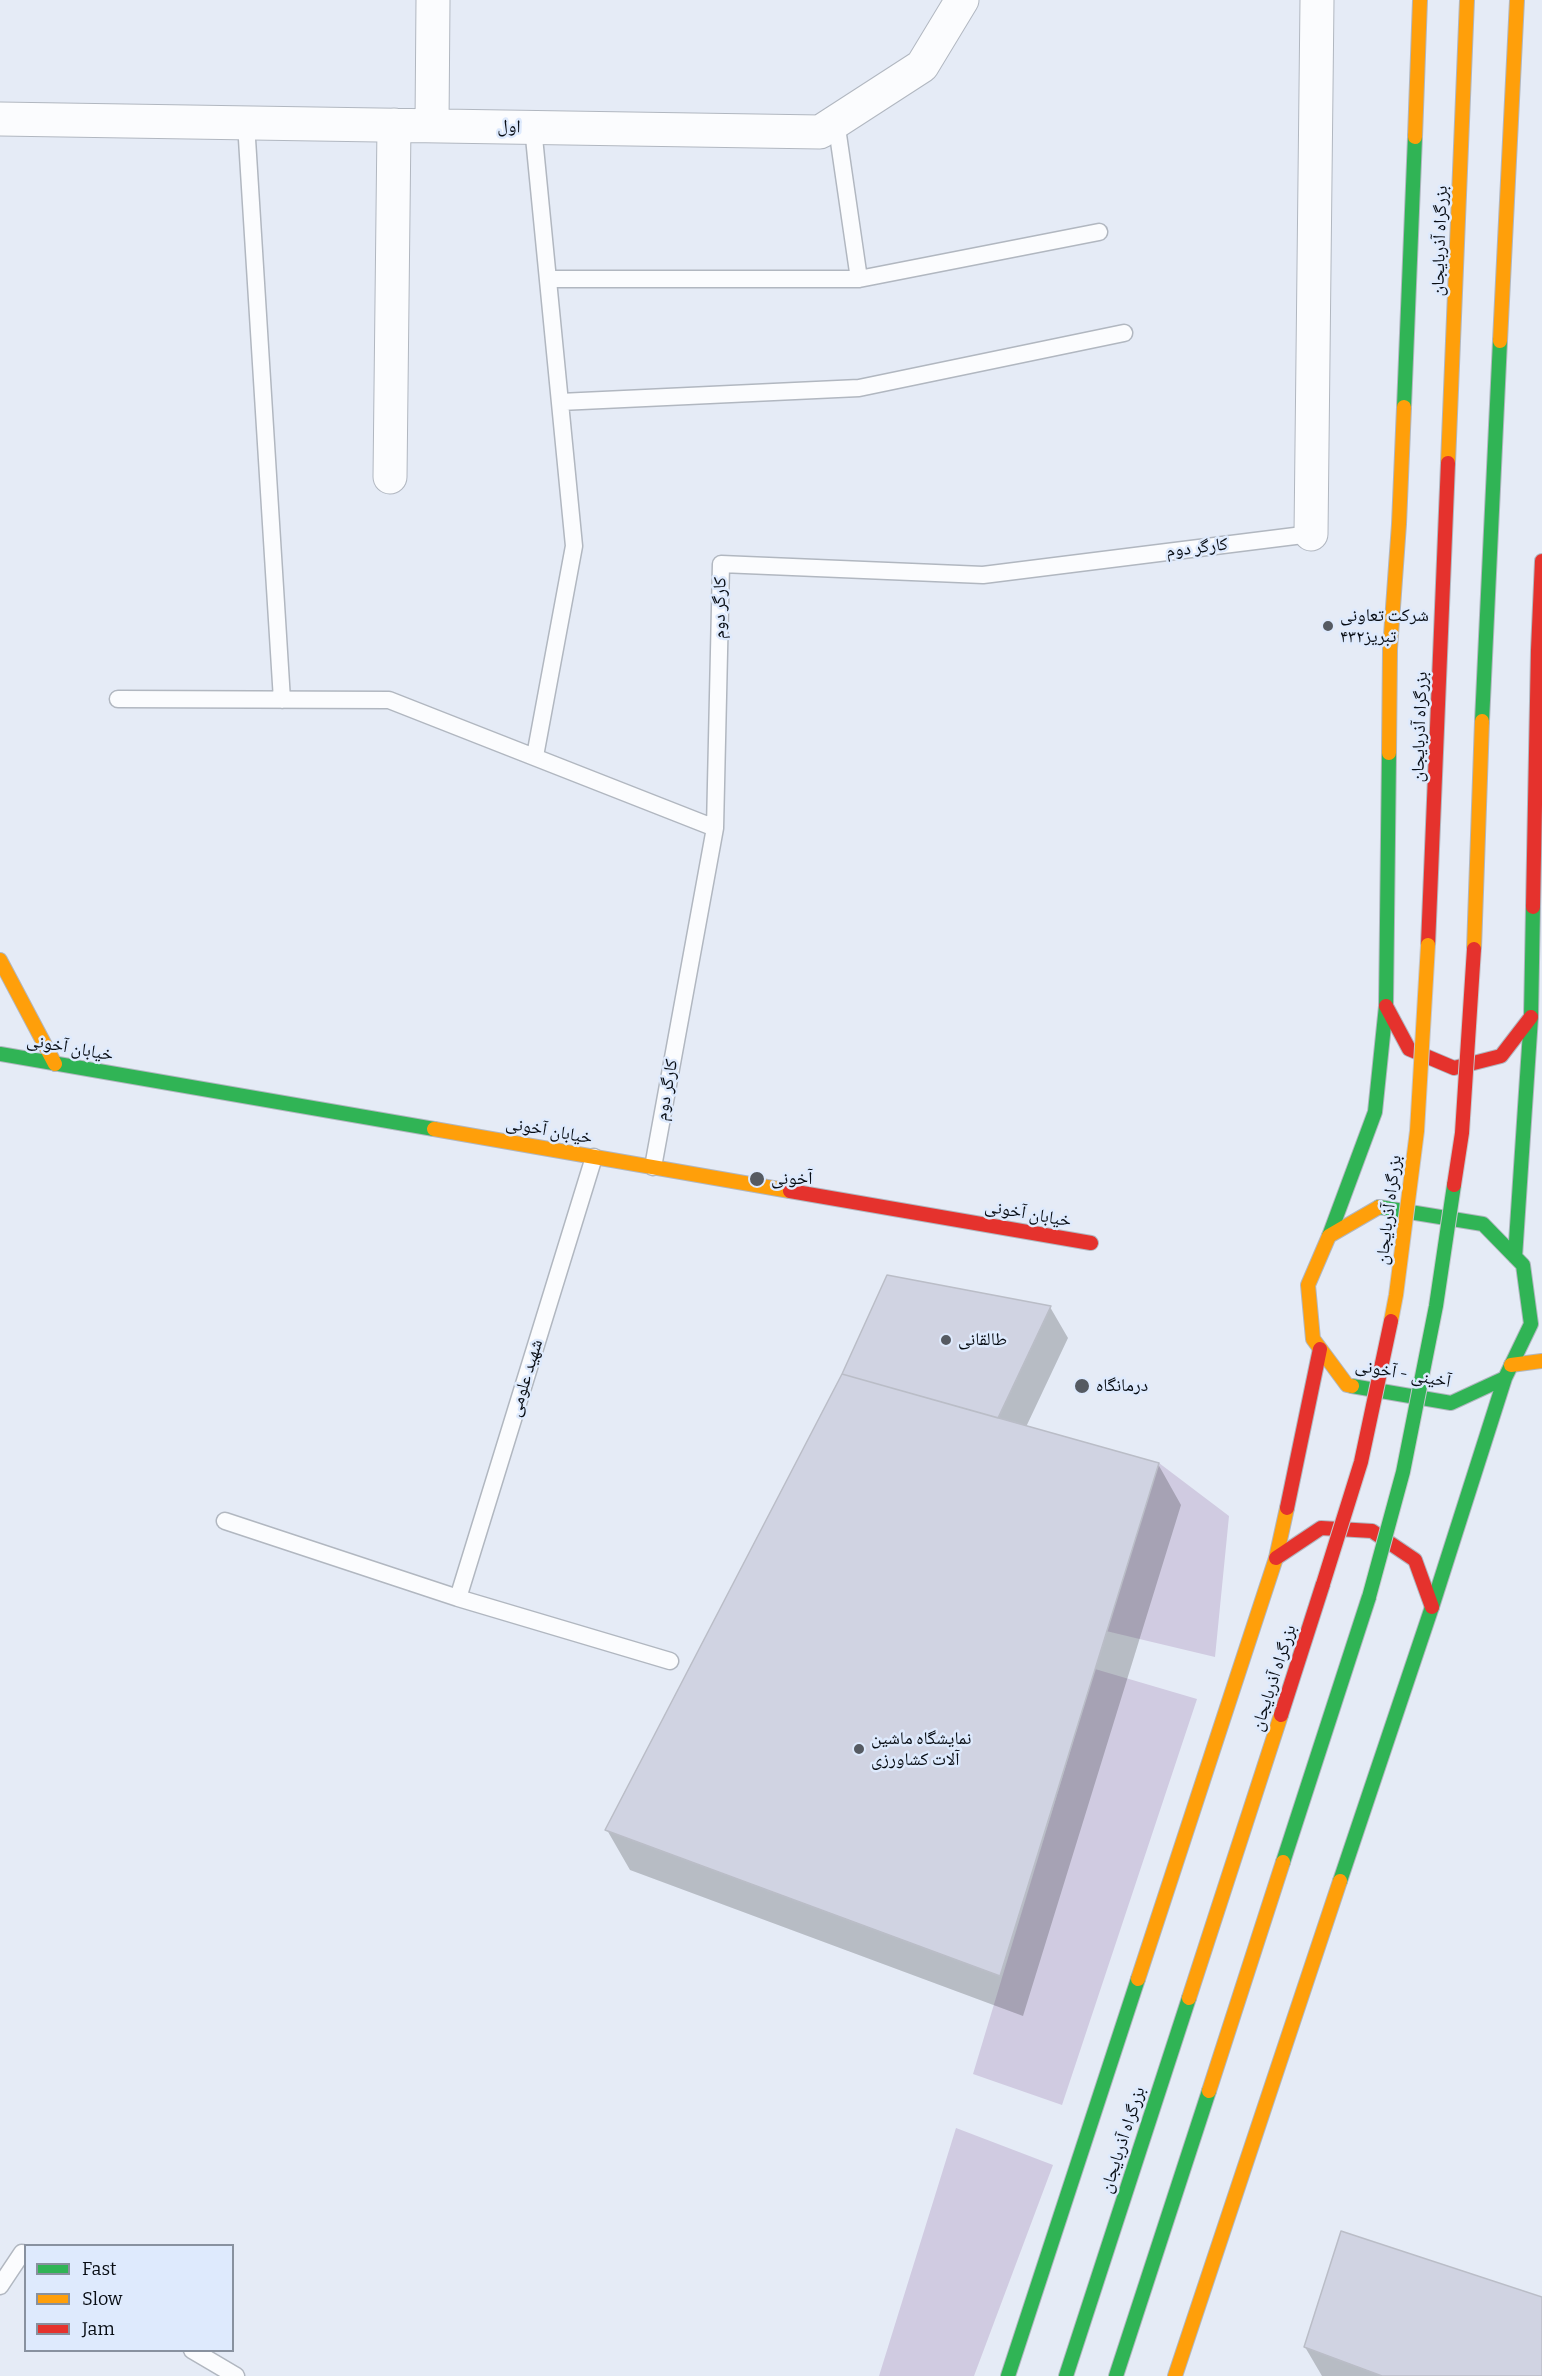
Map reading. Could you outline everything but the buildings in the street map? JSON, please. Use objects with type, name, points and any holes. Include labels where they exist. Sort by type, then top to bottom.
[{"type":"main road","name":"بزرگراه آذربایجان","points":[[1329,1236],[1375,1112],[1386,1006],[1390,649],[1399,524],[1420,0]]},
{"type":"main road","name":"بزرگراه آذربایجان","points":[[1066,2376],[1361,1462],[1396,1295],[1417,1131],[1428,945],[1467,55],[1467,0]]},
{"type":"main road","points":[[1116,2376],[1369,1597],[1403,1472],[1436,1306],[1462,1133],[1474,949],[1485,649],[1517,0]]},
{"type":"main road","points":[[1175,2376],[1432,1607],[1505,1378],[1531,1324],[1519,1261],[1538,866],[1538,650],[1542,561]]},
{"type":"main road","points":[[0,960],[56,1064]]},
{"type":"main road","points":[[1386,1006],[1409,1049],[1454,1068],[1501,1056],[1531,1017]]},
{"type":"main road","name":"خیابان آخونی","points":[[0,1054],[1091,1243]]},
{"type":"main road","points":[[1329,1236],[1379,1207],[1483,1224],[1519,1261],[1542,1271]]},
{"type":"main road","name":"آخینی - آخونی","points":[[1329,1236],[1308,1285],[1313,1339],[1347,1385],[1451,1403],[1505,1378]]},
{"type":"main road","name":"بزرگراه آذربایجان","points":[[1008,2376],[1276,1558],[1320,1349]]},
{"type":"main road","points":[[1511,1365],[1542,1361]]},
{"type":"main road","points":[[1276,1558],[1321,1528],[1372,1531],[1415,1560],[1432,1607]]},
{"type":"street","points":[[432,126],[433,0]]},
{"type":"street","name":"اول","points":[[0,119],[820,132],[922,66],[962,0]]},
{"type":"street","points":[[1311,534],[1317,0]]},
{"type":"street","points":[[390,477],[394,126]]},
{"type":"lane","points":[[836,121],[859,279]]},
{"type":"lane","points":[[246,123],[282,700]]},
{"type":"lane","points":[[533,127],[574,546],[535,756]]},
{"type":"lane","points":[[548,279],[859,279],[1099,232]]},
{"type":"lane","points":[[560,402],[859,388],[1124,333]]},
{"type":"lane","name":"کارگر دوم","points":[[653,1167],[715,828],[721,564],[983,575],[1311,534]]},
{"type":"lane","points":[[118,699],[388,700],[715,828]]},
{"type":"lane","name":"شهید علومی","points":[[458,1598],[594,1157]]},
{"type":"lane","points":[[225,1521],[458,1598],[670,1661]]},
{"type":"lane","points":[[0,2286],[24,2254]]},
{"type":"lane","points":[[195,2352],[236,2376]]},
{"type":"shaded area","points":[[1159,1463],[1229,1516],[1215,1657],[1106,1631]]},
{"type":"shaded area","points":[[1095,1669],[1197,1699],[1062,2105],[973,2074]]},
{"type":"shaded area","points":[[956,2128],[1053,2165],[974,2376],[879,2376]]},
{"type":"traffic: fast","points":[[1404,407],[1415,137]]},
{"type":"traffic: fast","points":[[1482,721],[1500,341]]},
{"type":"traffic: fast","points":[[1329,1236],[1375,1112],[1386,1006],[1389,753]]},
{"type":"traffic: fast","points":[[1515,1257],[1531,1017],[1533,907]]},
{"type":"traffic: fast","points":[[0,1054],[434,1129]]},
{"type":"traffic: fast","points":[[1369,1597],[1403,1472],[1436,1306],[1454,1185]]},
{"type":"traffic: fast","points":[[1352,1386],[1451,1403],[1505,1378],[1531,1324],[1523,1265],[1483,1224],[1379,1207]]},
{"type":"traffic: fast","points":[[1340,1881],[1432,1607],[1505,1378]]},
{"type":"traffic: fast","points":[[1283,1862],[1369,1597]]},
{"type":"traffic: fast","points":[[1008,2376],[1138,1979]]},
{"type":"traffic: fast","points":[[1066,2376],[1189,1998]]},
{"type":"traffic: fast","points":[[1116,2376],[1209,2091]]},
{"type":"traffic: slow","points":[[1415,137],[1420,0]]},
{"type":"traffic: slow","points":[[1448,463],[1467,0]]},
{"type":"traffic: slow","points":[[1500,341],[1517,0]]},
{"type":"traffic: slow","points":[[1389,753],[1390,649],[1404,407]]},
{"type":"traffic: slow","points":[[1474,949],[1482,721]]},
{"type":"traffic: slow","points":[[1391,1321],[1417,1131],[1428,945]]},
{"type":"traffic: slow","points":[[0,960],[55,1064]]},
{"type":"traffic: slow","points":[[434,1129],[790,1191]]},
{"type":"traffic: slow","points":[[1352,1386],[1347,1385],[1313,1339],[1308,1285],[1329,1236],[1379,1207]]},
{"type":"traffic: slow","points":[[1511,1365],[1542,1361]]},
{"type":"traffic: slow","points":[[1138,1979],[1276,1558],[1287,1508]]},
{"type":"traffic: slow","points":[[1189,1998],[1281,1715]]},
{"type":"traffic: slow","points":[[1209,2091],[1283,1862]]},
{"type":"traffic: slow","points":[[1175,2376],[1340,1881]]},
{"type":"traffic: jam","points":[[1428,945],[1448,463]]},
{"type":"traffic: jam","points":[[1533,907],[1542,561]]},
{"type":"traffic: jam","points":[[1454,1185],[1462,1133],[1474,949]]},
{"type":"traffic: jam","points":[[1386,1006],[1409,1049],[1454,1068],[1501,1056],[1531,1017]]},
{"type":"traffic: jam","points":[[790,1191],[1091,1243]]},
{"type":"traffic: jam","points":[[1323,1584],[1361,1462],[1391,1321]]},
{"type":"traffic: jam","points":[[1287,1508],[1320,1349]]},
{"type":"traffic: jam","points":[[1276,1558],[1321,1528],[1372,1531],[1415,1560],[1432,1607]]},
{"type":"traffic: jam","points":[[1281,1715],[1323,1584]]},
{"type":"place","name":"شرکت تعاونی ۴۳۲تبریز","points":[[1328,626]]},
{"type":"place","name":"آخونی","points":[[757,1179]]},
{"type":"place","name":"طالقانی","points":[[946,1340]]},
{"type":"place","name":"درمانگاه","points":[[1082,1386]]},
{"type":"place","name":"نمایشگاه ماشین آلات کشاورزی","points":[[859,1749]]}]
